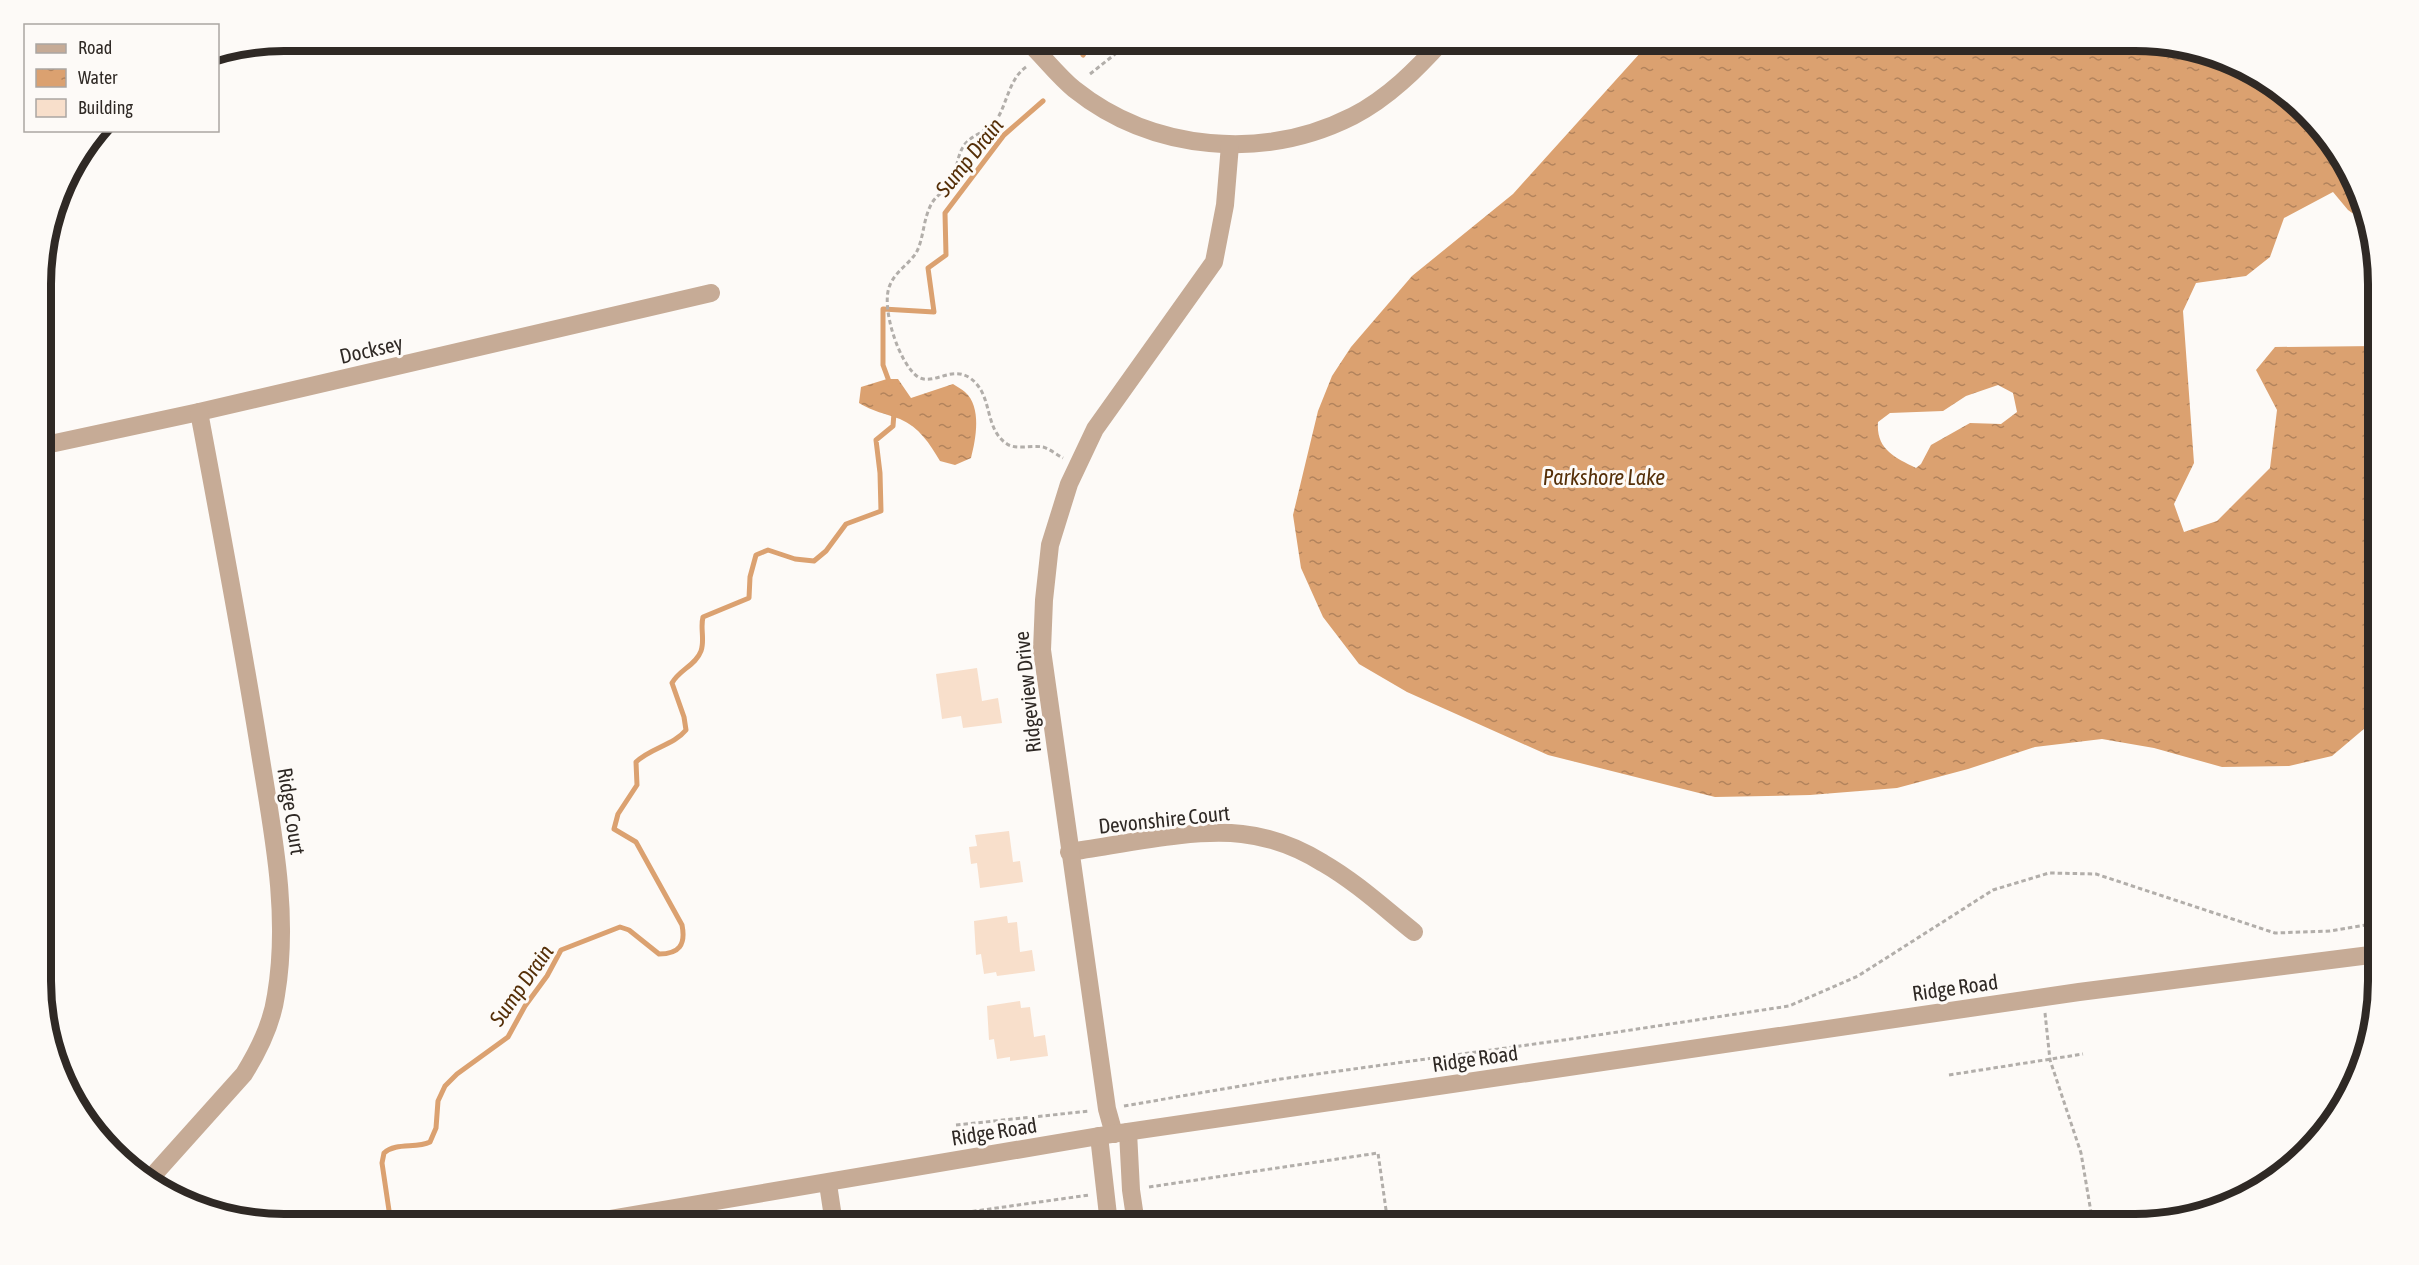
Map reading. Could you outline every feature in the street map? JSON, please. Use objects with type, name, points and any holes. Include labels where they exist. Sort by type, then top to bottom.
[{"type":"street","points":[[1038,51],[1073,89],[1111,113],[1169,136],[1201,143],[1230,145],[1277,141],[1304,135],[1352,116],[1396,87],[1432,51]]},
{"type":"street","name":"Ridgeview Drive","points":[[1114,1134],[1107,1109],[1042,650],[1044,600],[1050,545],[1069,484],[1095,429],[1214,262],[1225,205],[1230,145]]},
{"type":"street","name":"Docksey","points":[[51,444],[199,412],[711,293]]},
{"type":"street","name":"Ridge Court","points":[[155,1176],[237,1083],[254,1058],[272,1016],[280,969],[282,916],[273,834],[241,632],[199,412]]},
{"type":"street","name":"Devonshire Court","points":[[1069,852],[1192,834],[1223,832],[1279,842],[1323,863],[1347,878],[1414,932]]},
{"type":"street","name":"Ridge Road","points":[[642,1214],[1114,1134],[2044,997],[2368,955]]},
{"type":"street","points":[[1114,1134],[1131,1190],[1135,1214]]},
{"type":"street","points":[[1107,1214],[1104,1193],[1114,1134]]},
{"type":"street","points":[[828,1184],[832,1214]]},
{"type":"path","points":[[1050,51],[1020,71],[1005,97],[997,120],[963,146],[949,185],[937,194],[928,210],[916,252],[890,284],[886,299],[893,335],[911,370],[919,378],[928,379],[952,372],[971,378],[984,393],[991,425],[999,437],[1009,445],[1044,447],[1078,465]]},
{"type":"path","points":[[1090,74],[1119,51]]},
{"type":"path","points":[[956,1125],[1107,1109],[1281,1079],[1789,1006],[1858,976],[1993,890],[2049,873],[2096,874],[2275,933],[2330,931],[2368,925]]},
{"type":"path","points":[[2044,997],[2050,1060],[2081,1153],[2091,1214]]},
{"type":"path","points":[[1949,1075],[2083,1054]]},
{"type":"path","points":[[1131,1190],[1378,1153],[1387,1214]]},
{"type":"path","points":[[954,1214],[1104,1193]]},
{"type":"water","name":"Parkshore Lake","points":[[1642,51],[2151,51],[2181,55],[2210,63],[2265,90],[2300,119],[2329,154],[2344,181],[2358,217],[2348,210],[2333,192],[2284,218],[2270,257],[2246,276],[2196,283],[2183,311],[2194,463],[2174,504],[2184,532],[2217,521],[2270,468],[2277,410],[2256,370],[2275,347],[2368,346],[2368,725],[2332,756],[2289,766],[2222,767],[2154,748],[2102,739],[2035,747],[1968,769],[1897,788],[1810,795],[1715,797],[1548,755],[1407,692],[1359,664],[1323,617],[1301,568],[1293,515],[1318,411],[1332,376],[1351,347],[1412,276],[1513,194]],"holes":[[[1998,385],[2013,393],[2017,412],[2001,424],[1970,423],[1931,445],[1921,464],[1916,468],[1888,451],[1883,446],[1878,431],[1878,422],[1890,413],[1943,411],[1966,396]]]},
{"type":"water","points":[[887,379],[898,379],[911,398],[953,384],[965,392],[976,414],[975,442],[971,458],[955,465],[940,461],[928,442],[907,422],[859,403],[861,387]]},
{"type":"building","points":[[977,668],[982,701],[998,698],[1002,723],[963,728],[961,716],[942,719],[936,674]]},
{"type":"building","points":[[1009,831],[1013,862],[1020,861],[1023,882],[980,888],[977,863],[971,864],[969,847],[977,846],[975,835]]},
{"type":"building","points":[[1007,916],[1008,923],[1017,922],[1020,952],[1032,950],[1035,971],[997,976],[996,972],[984,974],[981,954],[976,955],[974,921]]},
{"type":"building","points":[[1020,1001],[1021,1008],[1030,1007],[1034,1037],[1045,1035],[1048,1056],[1010,1061],[1010,1057],[997,1059],[994,1039],[989,1040],[987,1006]]},
{"type":"waterway","name":"Sump Drain","points":[[1083,55],[1086,51]]},
{"type":"waterway","name":"Sump Drain","points":[[890,384],[883,365],[883,309],[934,312],[928,268],[946,255],[945,213],[1004,135],[1043,101]]},
{"type":"waterway","name":"Sump Drain","points":[[390,1214],[382,1163],[384,1153],[394,1148],[430,1142],[436,1128],[438,1101],[445,1086],[457,1074],[508,1037],[561,950],[620,927],[629,930],[659,954],[672,952],[682,943],[682,925],[636,842],[614,829],[618,814],[637,785],[636,762],[686,730],[672,683],[699,656],[703,643],[703,617],[749,598],[750,577],[756,555],[768,550],[795,559],[814,561],[826,551],[846,524],[881,511],[876,440],[893,426],[894,413]]}]
